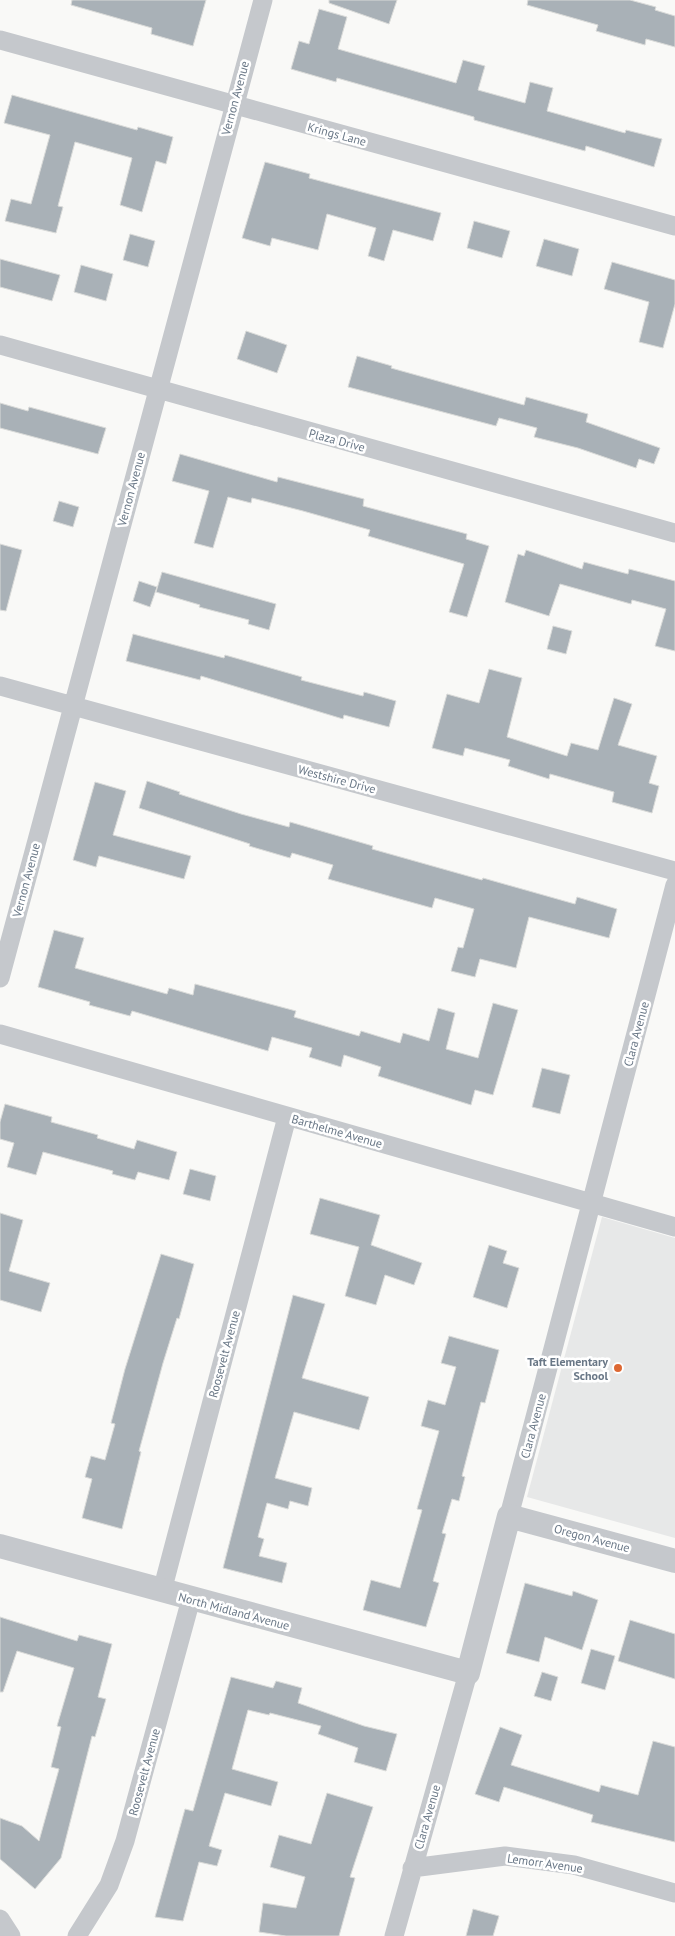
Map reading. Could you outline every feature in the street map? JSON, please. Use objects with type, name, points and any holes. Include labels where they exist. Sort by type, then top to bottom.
[{"type":"street","name":"Vernon Avenue","points":[[0,978],[263,0]]},
{"type":"street","name":"Krings Lane","points":[[0,40],[233,106],[675,226]]},
{"type":"street","name":"Plaza Drive","points":[[0,345],[675,533]]},
{"type":"street","name":"Westshire Drive","points":[[0,686],[675,871]]},
{"type":"street","name":"Clara Avenue","points":[[394,1936],[468,1673],[675,885]]},
{"type":"street","name":"Barthelme Avenue","points":[[0,1034],[675,1227]]},
{"type":"street","name":"Roosevelt Avenue","points":[[162,1592],[287,1117]]},
{"type":"street","name":"Oregon Avenue","points":[[509,1516],[675,1561]]},
{"type":"street","name":"North Midland Avenue","points":[[0,1546],[162,1592],[468,1673]]},
{"type":"street","name":"Roosevelt Avenue","points":[[77,1936],[108,1885],[124,1841],[191,1599]]},
{"type":"street","name":"Lemorr Avenue","points":[[412,1868],[505,1856],[574,1865],[675,1893]]},
{"type":"street","points":[[0,1919],[11,1936]]},
{"type":"shaded area","name":"Taft Elementary School","points":[[602,1217],[675,1238],[675,1538],[527,1497]]},
{"type":"building","points":[[72,0],[206,0],[193,46],[151,34],[152,28],[71,5]]},
{"type":"building","points":[[329,0],[397,0],[389,24],[329,3]]},
{"type":"building","points":[[528,0],[630,0],[656,7],[655,10],[675,16],[675,47],[646,39],[645,45],[596,31],[598,25],[527,5]]},
{"type":"building","points":[[319,9],[347,17],[338,49],[456,83],[463,60],[485,66],[478,90],[525,103],[530,82],[553,88],[547,111],[625,133],[626,130],[662,139],[654,167],[586,146],[585,151],[474,120],[474,117],[337,78],[336,82],[291,69],[299,41],[309,44]]},
{"type":"building","points":[[12,95],[137,130],[138,127],[173,137],[166,164],[156,161],[142,212],[120,205],[132,158],[75,142],[58,206],[63,207],[56,233],[5,221],[11,199],[31,204],[50,135],[4,123]]},
{"type":"building","points":[[265,162],[310,174],[309,178],[441,213],[433,241],[393,230],[384,261],[368,256],[376,228],[327,214],[318,250],[272,238],[270,246],[242,238]]},
{"type":"building","points":[[474,221],[510,231],[502,258],[467,248]]},
{"type":"building","points":[[130,234],[155,241],[148,267],[123,260]]},
{"type":"building","points":[[544,239],[579,249],[572,276],[536,266]]},
{"type":"building","points":[[0,259],[60,275],[52,301],[0,287]]},
{"type":"building","points":[[612,262],[675,280],[675,304],[663,348],[639,342],[649,302],[604,289]]},
{"type":"building","points":[[81,265],[113,274],[106,301],[74,292]]},
{"type":"building","points":[[246,331],[287,345],[277,373],[237,359]]},
{"type":"building","points":[[357,356],[392,366],[391,368],[524,405],[526,397],[588,414],[586,422],[660,448],[654,464],[639,459],[636,468],[578,448],[534,437],[537,428],[499,418],[496,426],[348,387]]},
{"type":"building","points":[[0,403],[28,411],[29,407],[106,428],[98,454],[0,428]]},
{"type":"building","points":[[180,454],[277,482],[278,477],[364,499],[363,506],[467,534],[466,539],[489,546],[467,617],[449,612],[464,564],[368,536],[370,530],[303,511],[252,498],[251,503],[228,497],[213,548],[194,543],[209,491],[172,481]]},
{"type":"building","points":[[59,501],[79,507],[73,527],[53,521]]},
{"type":"building","points":[[0,544],[22,550],[6,611],[0,610]]},
{"type":"building","points":[[526,550],[582,569],[584,562],[628,574],[629,569],[675,581],[675,651],[655,646],[666,609],[632,600],[631,604],[560,584],[549,616],[505,602],[518,554],[524,556]]},
{"type":"building","points":[[162,572],[276,604],[269,630],[248,624],[249,620],[199,607],[200,605],[156,592]]},
{"type":"building","points":[[139,581],[157,587],[150,607],[133,601]]},
{"type":"building","points":[[553,626],[572,631],[566,654],[547,649]]},
{"type":"building","points":[[133,634],[224,658],[225,655],[302,677],[301,680],[363,696],[364,692],[396,701],[389,727],[344,715],[343,719],[201,676],[200,680],[126,661]]},
{"type":"building","points":[[489,669],[522,678],[507,737],[567,756],[571,743],[598,750],[614,698],[632,704],[618,745],[657,756],[649,783],[659,786],[652,813],[612,802],[614,792],[550,774],[549,779],[508,766],[510,760],[465,748],[463,756],[432,748],[447,694],[479,703]]},
{"type":"building","points":[[147,781],[180,792],[179,794],[241,814],[289,827],[290,822],[373,846],[372,849],[482,880],[483,878],[575,904],[577,897],[617,909],[609,938],[529,917],[516,968],[480,959],[475,977],[451,971],[458,947],[463,948],[474,909],[435,898],[432,908],[328,879],[333,865],[292,853],[290,858],[249,846],[250,844],[139,808]]},
{"type":"building","points":[[95,782],[126,791],[113,835],[191,856],[184,879],[99,856],[96,867],[73,860]]},
{"type":"building","points":[[54,930],[84,938],[75,968],[167,994],[169,988],[193,995],[195,984],[296,1011],[294,1017],[359,1036],[361,1031],[400,1043],[403,1033],[429,1041],[438,1008],[455,1013],[446,1049],[478,1058],[493,1003],[518,1010],[493,1095],[475,1090],[471,1105],[378,1076],[381,1067],[344,1055],[341,1067],[309,1057],[312,1048],[272,1037],[268,1051],[132,1011],[130,1016],[89,1005],[90,1002],[38,987]]},
{"type":"building","points":[[542,1068],[570,1075],[560,1114],[532,1107]]},
{"type":"building","points":[[5,1104],[52,1117],[51,1122],[98,1135],[97,1138],[134,1149],[137,1140],[177,1152],[169,1180],[138,1172],[135,1180],[112,1174],[113,1171],[43,1152],[36,1175],[7,1167],[14,1143],[0,1139],[0,1122]]},
{"type":"building","points":[[190,1169],[216,1176],[210,1201],[183,1194]]},
{"type":"building","points":[[320,1198],[380,1215],[371,1245],[422,1263],[414,1285],[385,1275],[376,1305],[345,1296],[359,1247],[310,1234]]},
{"type":"building","points":[[0,1213],[23,1220],[9,1271],[50,1283],[41,1312],[0,1300]]},
{"type":"building","points":[[489,1245],[507,1251],[503,1263],[519,1268],[507,1308],[473,1297]]},
{"type":"building","points":[[161,1254],[194,1264],[179,1319],[177,1318],[163,1363],[139,1451],[141,1452],[122,1529],[82,1518],[92,1479],[85,1477],[91,1456],[105,1460],[115,1424],[111,1423],[125,1369]]},
{"type":"building","points":[[293,1295],[325,1304],[302,1378],[369,1397],[359,1430],[294,1412],[275,1478],[312,1488],[308,1506],[290,1501],[288,1509],[267,1503],[258,1537],[264,1539],[259,1556],[287,1563],[282,1583],[223,1568]]},
{"type":"building","points":[[449,1336],[499,1350],[485,1403],[481,1402],[462,1476],[465,1477],[459,1501],[452,1499],[442,1533],[446,1534],[433,1581],[439,1583],[426,1627],[363,1610],[371,1580],[400,1588],[422,1510],[417,1509],[439,1431],[421,1426],[428,1400],[445,1405],[456,1367],[441,1363]]},
{"type":"building","points":[[525,1583],[572,1596],[573,1591],[598,1600],[582,1650],[545,1637],[539,1662],[506,1653]]},
{"type":"building","points":[[0,1617],[77,1641],[79,1635],[112,1644],[98,1697],[106,1699],[95,1737],[92,1736],[61,1858],[35,1889],[0,1859],[0,1818],[22,1826],[39,1841],[59,1769],[51,1767],[61,1727],[57,1726],[74,1668],[17,1651],[3,1692],[0,1692]]},
{"type":"building","points":[[630,1620],[675,1634],[675,1679],[618,1661]]},
{"type":"building","points":[[591,1649],[615,1656],[605,1690],[581,1683]]},
{"type":"building","points":[[542,1672],[558,1677],[551,1701],[534,1696]]},
{"type":"building","points":[[231,1677],[273,1688],[276,1681],[302,1688],[298,1703],[364,1726],[397,1734],[386,1771],[354,1762],[358,1748],[318,1734],[321,1726],[270,1713],[269,1715],[248,1710],[232,1769],[278,1782],[271,1806],[225,1793],[209,1846],[222,1850],[217,1866],[199,1862],[183,1921],[155,1917],[185,1809],[193,1811]]},
{"type":"building","points":[[500,1727],[522,1735],[511,1765],[599,1792],[601,1785],[638,1795],[653,1741],[675,1747],[675,1842],[591,1822],[593,1815],[504,1787],[499,1802],[475,1794]]},
{"type":"building","points":[[327,1793],[373,1807],[350,1877],[355,1878],[339,1936],[286,1936],[259,1932],[263,1903],[296,1908],[305,1877],[270,1867],[279,1835],[311,1844]]},
{"type":"building","points":[[473,1909],[499,1916],[493,1936],[466,1936]]},
{"type":"place","name":"Taft Elementary School","points":[[618,1368]]}]
